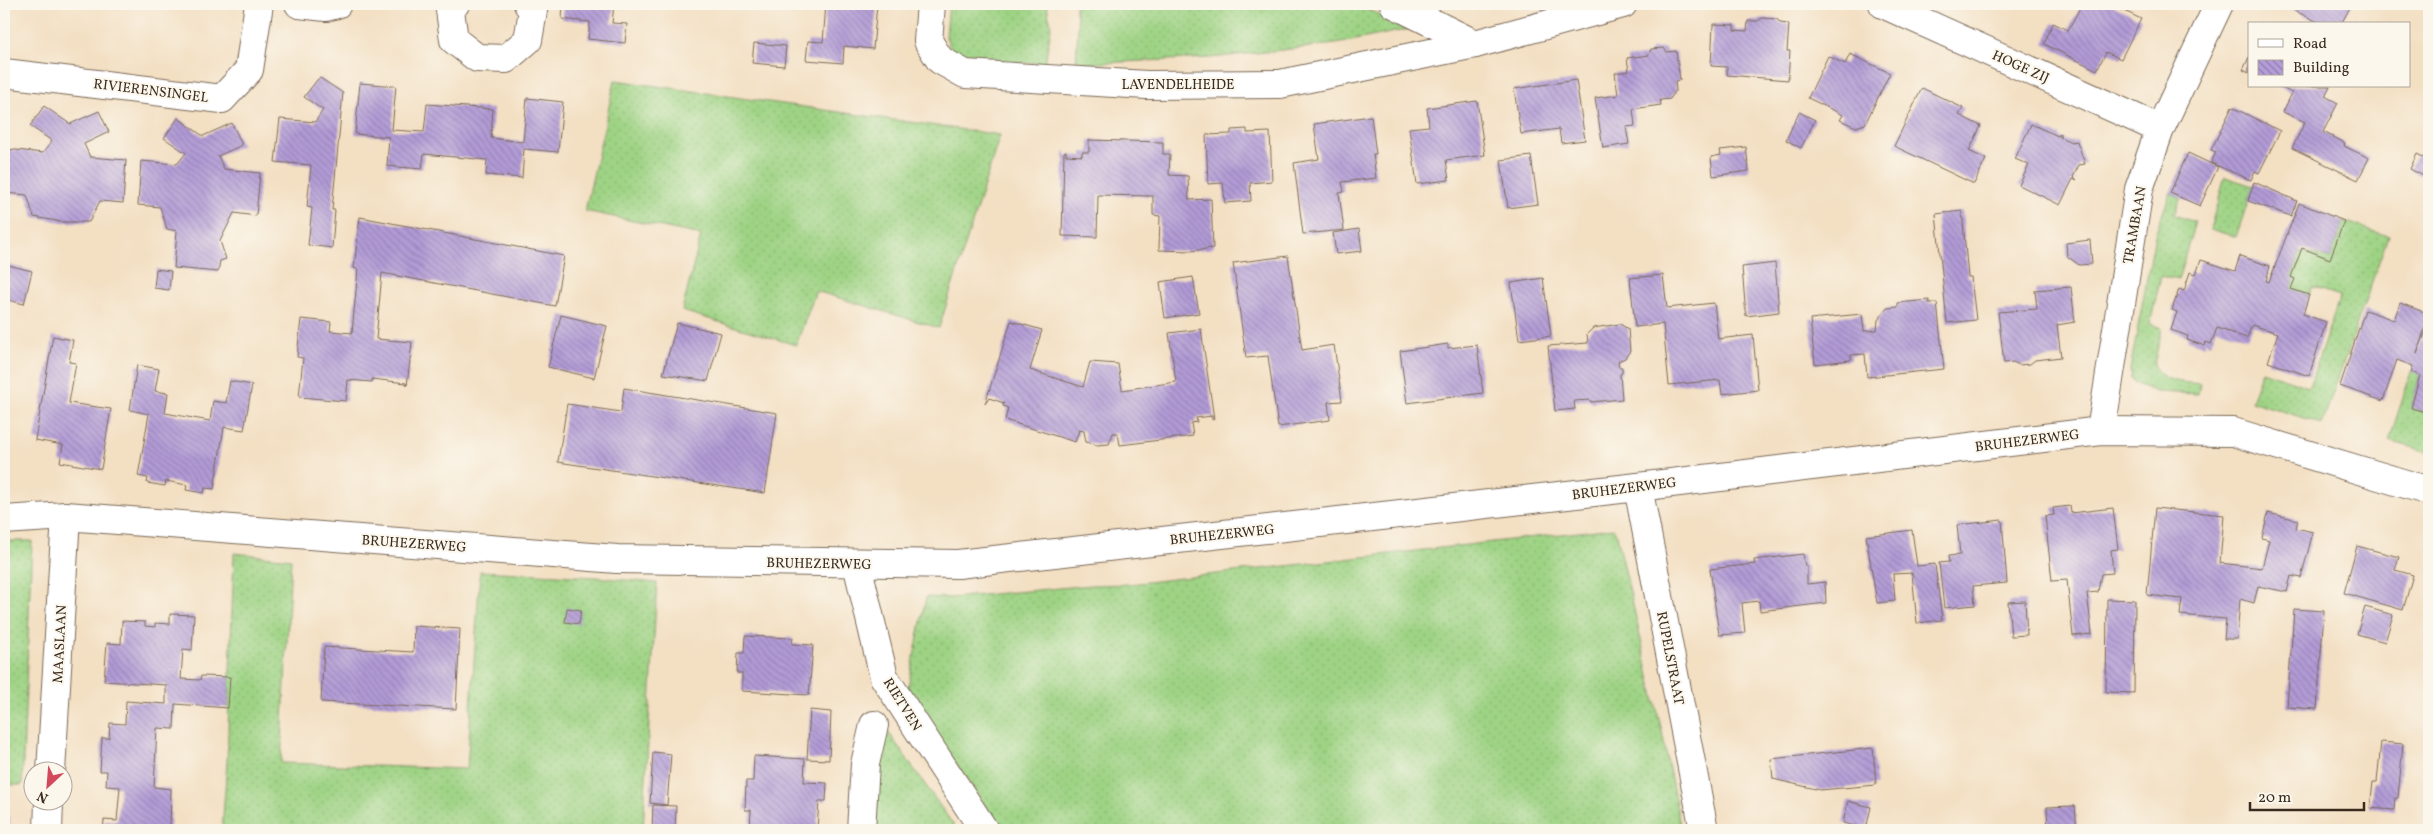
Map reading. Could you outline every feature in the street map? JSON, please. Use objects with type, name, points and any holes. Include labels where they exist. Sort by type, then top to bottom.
[{"type":"street","name":"RIVIERENSINGEL","points":[[4,73],[222,99],[249,70],[259,4]]},
{"type":"street","points":[[300,4],[326,8],[337,4]]},
{"type":"street","points":[[454,4],[450,10],[454,40],[477,58],[506,58],[528,40],[533,11],[528,4]]},
{"type":"street","name":"LAVENDELHEIDE","points":[[931,4],[928,40],[940,60],[965,74],[1147,85],[1280,84],[1476,44],[1623,4]]},
{"type":"street","points":[[1394,4],[1476,44]]},
{"type":"street","name":"HOGE ZIJ","points":[[1883,4],[2160,129]]},
{"type":"street","name":"TRAMBAAN","points":[[2101,431],[2139,189],[2160,129],[2218,4]]},
{"type":"street","name":"BRUHEZERWEG","points":[[4,520],[66,516],[617,559],[958,564],[1638,487],[2101,431],[2233,432],[2429,491]]},
{"type":"street","name":"RUPELSTRAAT","points":[[1638,487],[1704,830]]},
{"type":"street","name":"MAASLAAN","points":[[52,762],[66,516]]},
{"type":"street","name":"RIETVEN","points":[[857,564],[884,677],[984,830]]},
{"type":"street","points":[[860,830],[865,764],[874,725]]},
{"type":"street","points":[[48,830],[49,812]]},
{"type":"green space","points":[[949,4],[1047,4],[1051,28],[1045,63],[974,61],[953,54],[946,37]]},
{"type":"green space","points":[[1075,4],[1357,4],[1410,29],[1336,44],[1211,58],[1076,64],[1078,25]]},
{"type":"green space","points":[[615,80],[1000,135],[939,328],[816,291],[796,345],[682,311],[701,235],[585,211]]},
{"type":"green space","points":[[2225,177],[2253,186],[2236,237],[2210,229]]},
{"type":"green space","points":[[2170,193],[2181,197],[2174,215],[2195,222],[2178,280],[2161,276],[2150,324],[2162,328],[2154,365],[2157,371],[2167,378],[2180,382],[2200,384],[2198,394],[2156,392],[2139,385],[2131,379],[2130,370],[2155,235]]},
{"type":"green space","points":[[2344,221],[2388,236],[2322,424],[2251,401],[2262,371],[2309,387],[2340,296],[2312,287],[2309,295],[2291,289],[2295,279],[2291,277],[2301,251],[2330,259]]},
{"type":"green space","points":[[2411,372],[2420,375],[2411,408],[2429,413],[2429,452],[2389,441]]},
{"type":"green space","points":[[1613,528],[1617,535],[1662,732],[1681,830],[1002,830],[907,692],[926,597],[949,598],[1092,585],[1130,584]]},
{"type":"green space","points":[[4,541],[32,541],[22,785],[4,785]]},
{"type":"green space","points":[[234,553],[291,559],[281,763],[467,769],[480,571],[595,577],[657,583],[643,830],[222,830],[227,762]]},
{"type":"green space","points":[[874,712],[957,830],[864,830]]},
{"type":"building","points":[[563,4],[614,4],[612,23],[627,24],[625,43],[588,39],[590,22],[562,19]]},
{"type":"building","points":[[826,4],[877,4],[873,49],[844,46],[843,63],[806,60],[808,41],[823,42]]},
{"type":"building","points":[[2082,4],[2110,4],[2141,19],[2121,59],[2106,52],[2097,70],[2044,44],[2053,23],[2068,30]]},
{"type":"building","points":[[2281,4],[2352,4],[2342,22],[2318,22]]},
{"type":"building","points":[[1762,18],[1777,19],[1780,23],[1789,24],[1787,51],[1790,51],[1788,80],[1727,75],[1727,67],[1711,66],[1713,24],[1734,25],[1734,30],[1747,31],[1748,21],[1758,21]]},
{"type":"building","points":[[754,43],[786,46],[784,66],[752,63]]},
{"type":"building","points":[[1664,48],[1667,52],[1676,51],[1680,80],[1675,81],[1676,90],[1670,99],[1660,100],[1661,105],[1633,109],[1635,126],[1626,127],[1629,144],[1603,148],[1595,98],[1618,95],[1615,73],[1629,71],[1627,58],[1649,55],[1651,49]]},
{"type":"building","points":[[1850,54],[1890,73],[1865,124],[1856,127],[1840,120],[1843,115],[1808,98],[1828,56],[1845,64]]},
{"type":"building","points":[[2248,59],[2248,72],[2243,70]]},
{"type":"building","points":[[320,78],[343,93],[332,210],[335,210],[332,248],[308,245],[312,208],[307,207],[311,165],[275,162],[280,119],[315,122],[323,110],[304,97]]},
{"type":"building","points":[[1576,80],[1585,140],[1561,143],[1559,129],[1521,134],[1514,89]]},
{"type":"building","points":[[360,83],[396,86],[392,130],[424,132],[427,104],[493,109],[491,138],[523,142],[527,98],[563,102],[558,152],[524,149],[522,178],[486,175],[487,160],[424,154],[422,169],[387,166],[389,137],[355,134]]},
{"type":"building","points":[[1922,88],[1963,108],[1959,115],[1981,126],[1969,151],[1986,159],[1974,184],[1894,146]]},
{"type":"building","points":[[2282,88],[2329,88],[2325,96],[2338,103],[2323,132],[2345,143],[2344,146],[2369,158],[2358,180],[2292,148],[2305,122],[2283,112],[2292,93]]},
{"type":"building","points":[[1477,101],[1485,155],[1446,160],[1449,180],[1417,184],[1409,128],[1429,126],[1427,108]]},
{"type":"building","points":[[44,106],[70,124],[99,111],[109,132],[84,144],[90,157],[126,160],[123,203],[100,201],[89,222],[62,222],[34,217],[27,195],[4,193],[7,149],[43,153],[52,141],[30,126]]},
{"type":"building","points":[[2232,107],[2280,131],[2259,173],[2255,171],[2251,180],[2211,163],[2216,152],[2211,150]]},
{"type":"building","points":[[1799,112],[1815,120],[1801,148],[1786,140]]},
{"type":"building","points":[[1371,116],[1376,154],[1373,154],[1376,178],[1342,182],[1344,192],[1339,193],[1344,230],[1303,234],[1294,163],[1319,159],[1314,124]]},
{"type":"building","points":[[178,118],[203,136],[232,123],[242,145],[218,156],[224,169],[260,173],[256,216],[234,213],[220,241],[226,259],[220,261],[218,272],[174,268],[177,231],[167,229],[160,207],[138,205],[141,161],[177,164],[186,153],[164,138]]},
{"type":"building","points":[[2031,124],[2058,136],[2060,133],[2060,137],[2071,142],[2077,141],[2085,164],[2079,165],[2073,177],[2077,181],[2073,179],[2060,205],[2019,185],[2029,165],[2015,159]]},
{"type":"building","points":[[1247,129],[1247,133],[1270,132],[1272,181],[1250,183],[1251,201],[1225,203],[1223,183],[1208,184],[1206,135],[1231,134],[1231,130]]},
{"type":"building","points":[[1089,140],[1163,142],[1163,154],[1170,154],[1169,175],[1188,176],[1189,200],[1211,199],[1213,248],[1191,251],[1159,250],[1160,216],[1153,215],[1153,196],[1098,195],[1097,237],[1062,236],[1064,152],[1066,151],[1066,155],[1082,156],[1082,152],[1089,152]]},
{"type":"building","points":[[1746,147],[1749,171],[1713,176],[1711,157],[1721,155],[1720,150]]},
{"type":"building","points":[[2188,153],[2218,167],[2200,206],[2170,193]]},
{"type":"building","points":[[2417,154],[2429,160],[2429,179],[2410,169]]},
{"type":"building","points":[[1531,156],[1538,204],[1508,208],[1501,160]]},
{"type":"building","points":[[2254,182],[2297,201],[2291,216],[2248,201]]},
{"type":"building","points":[[2299,203],[2344,221],[2330,259],[2302,248],[2291,277],[2295,279],[2291,289],[2309,295],[2303,314],[2326,322],[2309,376],[2268,362],[2278,333],[2252,325],[2247,338],[2217,328],[2211,344],[2206,342],[2205,346],[2187,340],[2188,336],[2171,330],[2177,312],[2172,310],[2179,289],[2184,291],[2190,272],[2196,274],[2201,260],[2235,271],[2240,256],[2270,266],[2266,281],[2269,282]]},
{"type":"building","points":[[1962,211],[1968,277],[1971,277],[1976,320],[1947,323],[1936,214]]},
{"type":"building","points":[[360,217],[564,256],[555,306],[382,273],[376,339],[412,342],[407,386],[406,383],[372,379],[372,382],[348,380],[346,401],[299,397],[303,358],[297,357],[301,319],[331,322],[330,331],[352,333],[358,269],[354,268]]},
{"type":"building","points":[[1359,229],[1362,251],[1336,254],[1333,233]]},
{"type":"building","points":[[2090,240],[2092,264],[2079,265],[2067,256],[2066,243]]},
{"type":"building","points":[[1288,256],[1302,350],[1334,345],[1342,401],[1328,402],[1330,420],[1278,427],[1268,356],[1246,358],[1233,263]]},
{"type":"building","points":[[1775,263],[1779,312],[1746,316],[1742,267]]},
{"type":"building","points":[[4,264],[32,271],[24,304],[4,299]]},
{"type":"building","points":[[156,269],[171,271],[169,290],[154,288]]},
{"type":"building","points":[[1663,275],[1667,308],[1714,303],[1718,339],[1753,335],[1758,390],[1722,394],[1720,380],[1669,385],[1663,324],[1635,327],[1630,278]]},
{"type":"building","points":[[1193,277],[1199,313],[1165,318],[1160,282]]},
{"type":"building","points":[[1543,278],[1551,336],[1519,340],[1511,283]]},
{"type":"building","points":[[2071,287],[2075,322],[2057,325],[2061,357],[2035,360],[2030,364],[2004,363],[1998,312],[2037,309],[2035,290]]},
{"type":"building","points":[[1929,300],[1929,303],[1937,303],[1944,369],[1867,377],[1865,354],[1851,355],[1851,360],[1815,364],[1810,319],[1862,314],[1864,331],[1877,330],[1878,320],[1887,308],[1898,307],[1898,303]]},
{"type":"building","points":[[2400,303],[2429,314],[2417,354],[2429,323],[2429,413],[2411,408],[2420,375],[2411,372],[2413,366],[2397,360],[2383,401],[2340,386],[2365,310],[2394,320]]},
{"type":"building","points":[[561,315],[607,326],[594,378],[548,367]]},
{"type":"building","points":[[1011,321],[1042,330],[1030,370],[1083,387],[1090,362],[1118,364],[1122,390],[1176,382],[1169,333],[1201,329],[1214,419],[1212,420],[1212,416],[1196,418],[1197,422],[1191,423],[1193,436],[1120,445],[1118,433],[1113,433],[1109,444],[1097,445],[1086,442],[1084,431],[1079,430],[1075,442],[1005,420],[1008,408],[1003,406],[1004,403],[989,398],[985,404]]},
{"type":"building","points":[[677,323],[721,333],[708,381],[663,374]]},
{"type":"building","points":[[1620,324],[1628,329],[1630,351],[1625,358],[1618,361],[1619,367],[1622,367],[1622,373],[1620,374],[1622,399],[1591,402],[1590,400],[1574,401],[1575,409],[1555,411],[1548,346],[1588,343],[1587,334],[1593,328]]},
{"type":"building","points":[[53,336],[73,340],[69,362],[76,363],[69,403],[111,409],[101,469],[60,462],[63,445],[35,440]]},
{"type":"building","points":[[1448,344],[1448,348],[1477,345],[1483,393],[1407,403],[1400,351]]},
{"type":"building","points":[[137,365],[159,369],[155,391],[168,393],[165,413],[210,421],[213,401],[226,403],[230,381],[252,385],[244,430],[224,427],[214,489],[205,488],[204,493],[186,490],[187,485],[166,481],[165,486],[147,483],[148,478],[138,476],[149,414],[130,410]]},
{"type":"building","points":[[624,388],[777,413],[765,493],[558,462],[567,404],[621,412]]},
{"type":"building","points":[[2070,506],[2071,513],[2113,508],[2118,549],[2111,550],[2113,573],[2101,574],[2098,592],[2087,593],[2092,634],[2073,636],[2067,580],[2052,581],[2045,516],[2054,515],[2053,508]]},
{"type":"building","points":[[2155,508],[2224,515],[2220,563],[2262,568],[2269,540],[2262,538],[2268,513],[2298,520],[2296,528],[2313,532],[2301,578],[2291,576],[2287,592],[2258,586],[2254,603],[2240,599],[2237,639],[2224,639],[2226,619],[2180,615],[2182,599],[2147,595]]},
{"type":"building","points":[[2002,520],[2007,583],[1973,586],[1975,605],[1944,608],[1939,563],[1949,562],[1948,556],[1960,555],[1957,525]]},
{"type":"building","points":[[1912,530],[1917,566],[1935,564],[1942,620],[1917,623],[1912,573],[1893,574],[1895,601],[1877,603],[1866,536]]},
{"type":"building","points":[[2357,546],[2399,557],[2395,570],[2413,575],[2403,610],[2344,593]]},
{"type":"building","points":[[1803,554],[1805,566],[1807,566],[1807,584],[1825,582],[1826,603],[1760,611],[1759,601],[1742,603],[1745,633],[1719,635],[1710,569],[1755,564],[1754,560]]},
{"type":"building","points":[[2107,599],[2135,600],[2134,693],[2106,692]]},
{"type":"building","points":[[2025,601],[2027,635],[2011,636],[2008,602]]},
{"type":"building","points":[[2365,607],[2393,615],[2385,642],[2357,634]]},
{"type":"building","points":[[567,608],[581,610],[579,624],[565,622]]},
{"type":"building","points":[[2294,609],[2324,611],[2317,709],[2287,707]]},
{"type":"building","points":[[170,614],[194,615],[192,650],[183,649],[181,679],[200,680],[201,676],[230,677],[228,708],[175,704],[174,729],[157,728],[154,787],[171,789],[170,830],[103,830],[104,820],[117,821],[120,787],[106,786],[107,771],[100,771],[102,738],[109,738],[110,723],[125,724],[126,701],[166,704],[166,685],[104,681],[107,643],[121,644],[122,621],[145,622],[145,626],[155,627],[155,623],[170,624]]},
{"type":"building","points":[[414,626],[460,629],[456,709],[321,702],[324,647],[413,652]]},
{"type":"building","points":[[745,636],[793,638],[792,644],[813,645],[809,695],[742,691],[742,673],[737,673],[738,653],[744,653]]},
{"type":"building","points":[[810,710],[831,712],[829,760],[807,759]]},
{"type":"building","points":[[2381,742],[2403,744],[2398,798],[2395,798],[2394,810],[2370,808],[2373,782],[2377,782]]},
{"type":"building","points":[[1873,748],[1876,785],[1820,790],[1773,779],[1771,759]]},
{"type":"building","points":[[653,752],[671,754],[667,805],[650,803]]},
{"type":"building","points":[[754,756],[805,759],[804,782],[827,783],[826,801],[819,801],[817,830],[750,830],[751,810],[745,810],[746,781],[753,781]]},
{"type":"building","points":[[1848,801],[1871,807],[1866,829],[1843,823]]},
{"type":"building","points":[[653,805],[676,806],[675,830],[652,830]]},
{"type":"building","points":[[2075,806],[2077,830],[2048,830],[2047,807]]},
{"type":"building","points":[[4,817],[10,817],[10,830],[4,830]]}]
